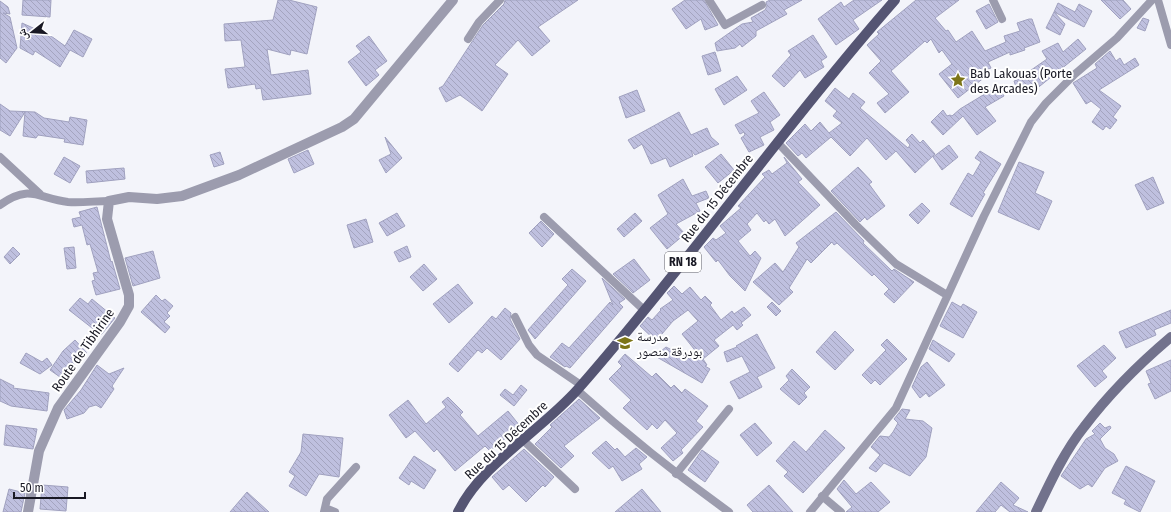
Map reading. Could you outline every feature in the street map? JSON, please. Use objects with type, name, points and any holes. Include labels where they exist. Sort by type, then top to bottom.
[{"type":"main road","name":"Rue du 15 Décembre","points":[[458,512],[465,497],[485,474],[553,414],[579,387],[644,310],[777,142],[895,0]]},
{"type":"main road","points":[[1036,512],[1059,467],[1083,428],[1116,389],[1171,337]]},
{"type":"street","points":[[0,205],[9,199],[32,193],[68,202],[109,201],[129,197],[157,199],[182,196],[239,175],[342,127],[354,119],[453,0]]},
{"type":"street","points":[[468,39],[479,22],[500,0]]},
{"type":"street","points":[[709,0],[726,25],[762,5]]},
{"type":"street","points":[[993,0],[1002,19]]},
{"type":"street","points":[[810,512],[896,408],[984,216],[1031,122],[1046,103],[1075,74],[1117,38],[1152,0]]},
{"type":"street","points":[[1158,0],[1171,45]]},
{"type":"street","points":[[777,142],[856,225],[896,264],[947,295]]},
{"type":"street","points":[[0,157],[41,195]]},
{"type":"street","name":"Route de Tibhirine","points":[[28,512],[39,451],[58,408],[120,322],[129,306],[129,295],[107,219],[109,201]]},
{"type":"street","points":[[544,217],[644,310]]},
{"type":"street","points":[[515,317],[529,345],[537,355],[579,387],[625,433],[676,474],[729,512]]},
{"type":"street","points":[[676,474],[729,409]]},
{"type":"street","points":[[524,440],[574,489]]},
{"type":"street","points":[[334,512],[325,510],[327,499],[356,467]]},
{"type":"street","points":[[822,496],[841,512]]},
{"type":"building","points":[[23,0],[51,0],[50,17],[22,15]]},
{"type":"building","points":[[278,0],[289,0],[317,7],[307,54],[291,50],[290,55],[267,49],[271,75],[308,70],[311,94],[263,100],[261,88],[256,89],[255,84],[228,88],[225,69],[245,67],[241,40],[225,41],[224,24],[273,20]]},
{"type":"building","points":[[505,0],[578,0],[538,27],[550,41],[532,56],[518,40],[495,65],[508,74],[482,111],[460,95],[446,102],[439,88],[443,86],[483,25],[504,4]]},
{"type":"building","points":[[685,0],[704,0],[718,25],[705,30],[701,19],[686,29],[672,9]]},
{"type":"building","points":[[770,0],[802,0],[784,10],[787,14],[756,31],[756,36],[742,47],[740,44],[735,48],[717,51],[715,43],[742,24],[753,22],[751,18],[765,10],[767,6],[766,2]]},
{"type":"building","points":[[854,0],[882,0],[853,20],[859,29],[836,45],[818,19],[841,2],[844,7]]},
{"type":"building","points":[[916,0],[959,0],[935,18],[946,31],[948,30],[956,42],[972,31],[985,51],[1006,42],[1004,36],[1020,31],[1017,23],[1032,19],[1040,42],[1024,48],[1025,50],[1010,55],[1010,52],[988,62],[991,68],[982,72],[985,77],[958,98],[939,74],[952,64],[942,50],[939,53],[931,39],[927,43],[925,41],[891,71],[909,92],[885,113],[877,103],[889,94],[869,73],[881,61],[867,45],[879,34],[877,32]]},
{"type":"building","points":[[1101,0],[1123,0],[1131,9],[1120,19]]},
{"type":"building","points":[[0,1],[8,7],[10,14],[3,13],[10,17],[17,48],[6,63],[0,58]]},
{"type":"building","points":[[1058,3],[1075,12],[1079,4],[1092,11],[1084,27],[1054,12]]},
{"type":"building","points":[[989,4],[998,22],[986,29],[976,11]]},
{"type":"building","points":[[1054,12],[1065,24],[1060,35],[1046,28]]},
{"type":"building","points":[[1143,18],[1149,20],[1145,31],[1137,28]]},
{"type":"building","points":[[22,23],[51,36],[65,46],[74,30],[92,39],[83,57],[70,50],[60,67],[35,51],[33,55],[20,48]]},
{"type":"building","points":[[813,35],[827,57],[821,61],[824,67],[805,78],[800,70],[784,87],[772,76],[791,55],[788,51]]},
{"type":"building","points":[[369,36],[387,61],[375,70],[379,75],[366,86],[348,62],[361,52],[356,46]]},
{"type":"building","points":[[1078,39],[1086,49],[1035,90],[1033,88],[1018,93],[1014,81],[1026,77],[1024,75],[1047,59],[1042,51],[1058,43],[1063,52]]},
{"type":"building","points":[[1110,51],[1116,61],[1120,58],[1124,65],[1135,58],[1139,65],[1099,90],[1121,106],[1113,117],[1117,120],[1110,129],[1106,126],[1103,130],[1092,122],[1101,109],[1091,101],[1086,104],[1073,83],[1097,68],[1095,64]]},
{"type":"building","points":[[715,52],[721,71],[708,75],[702,56]]},
{"type":"building","points":[[737,76],[747,90],[724,105],[715,89]]},
{"type":"building","points":[[998,86],[1004,96],[985,107],[996,121],[977,135],[963,116],[943,135],[931,122],[943,110],[947,116],[952,116],[960,109]]},
{"type":"building","points":[[835,88],[849,99],[853,93],[865,102],[860,108],[908,148],[910,145],[906,140],[912,134],[920,143],[923,140],[935,154],[915,173],[896,151],[886,160],[867,138],[850,156],[831,137],[806,158],[802,153],[798,156],[786,143],[805,124],[811,131],[820,122],[829,133],[842,123],[833,116],[837,111],[825,101]]},
{"type":"building","points":[[637,90],[645,111],[626,118],[619,97]]},
{"type":"building","points":[[764,92],[780,115],[770,122],[774,130],[760,137],[764,145],[749,152],[741,138],[745,135],[744,132],[740,134],[735,125],[759,113],[751,101]]},
{"type":"building","points":[[0,104],[10,111],[35,112],[44,118],[69,122],[70,117],[87,120],[83,145],[64,142],[65,139],[38,135],[36,138],[23,136],[25,112],[10,136],[0,130]]},
{"type":"building","points":[[679,112],[691,135],[707,128],[711,137],[719,144],[695,155],[691,150],[693,156],[670,167],[666,158],[651,164],[642,144],[634,149],[628,140]]},
{"type":"building","points":[[385,137],[402,158],[386,173],[379,160],[391,154]]},
{"type":"building","points":[[949,145],[958,157],[942,170],[933,157]]},
{"type":"building","points":[[308,150],[314,164],[294,173],[288,159]]},
{"type":"building","points":[[980,151],[1001,164],[983,193],[985,194],[972,217],[950,204],[968,173],[973,176],[981,162],[975,158]]},
{"type":"building","points":[[220,152],[224,164],[214,167],[210,155]]},
{"type":"building","points":[[721,154],[734,170],[718,183],[705,167]]},
{"type":"building","points":[[64,157],[80,166],[70,183],[54,174]]},
{"type":"building","points":[[784,157],[802,179],[798,182],[820,205],[785,236],[775,219],[769,224],[766,220],[764,222],[757,213],[747,224],[751,230],[738,241],[750,256],[755,251],[761,258],[745,291],[730,276],[718,260],[716,262],[704,247],[713,238],[716,240],[726,233],[720,226],[741,208],[738,206],[765,177],[762,174],[769,170],[772,174],[787,163]]},
{"type":"building","points":[[1019,162],[1044,172],[1035,193],[1052,201],[1039,230],[998,212]]},
{"type":"building","points":[[858,167],[872,182],[869,184],[885,206],[867,220],[865,217],[860,222],[831,191]]},
{"type":"building","points":[[124,168],[125,179],[87,183],[86,171]]},
{"type":"building","points":[[1153,177],[1164,203],[1147,210],[1135,185]]},
{"type":"building","points":[[683,179],[692,196],[706,191],[709,198],[696,203],[700,211],[676,224],[685,234],[667,249],[650,228],[668,214],[658,195]]},
{"type":"building","points":[[922,203],[930,211],[918,224],[909,215]]},
{"type":"building","points":[[97,207],[111,262],[112,261],[120,289],[96,295],[92,281],[95,280],[93,273],[98,272],[90,244],[87,245],[82,225],[74,227],[72,219],[81,217],[79,212]]},
{"type":"building","points":[[836,212],[864,241],[863,243],[892,271],[894,269],[914,282],[894,303],[884,294],[889,289],[874,274],[872,276],[837,243],[834,245],[832,242],[811,263],[807,259],[789,288],[793,292],[779,305],[753,282],[775,263],[783,272],[799,247],[796,243]]},
{"type":"building","points":[[397,213],[405,226],[387,236],[379,223]]},
{"type":"building","points":[[635,213],[642,221],[624,237],[617,229]]},
{"type":"building","points":[[366,219],[373,242],[354,248],[347,225]]},
{"type":"building","points":[[541,221],[554,234],[542,247],[529,233]]},
{"type":"building","points":[[407,246],[411,257],[399,262],[394,252]]},
{"type":"building","points":[[13,247],[20,254],[10,264],[4,257]]},
{"type":"building","points":[[74,247],[76,268],[67,269],[64,248]]},
{"type":"building","points":[[153,251],[160,278],[133,286],[125,258]]},
{"type":"building","points":[[634,259],[650,280],[633,293],[613,274]]},
{"type":"building","points":[[424,264],[437,279],[423,291],[410,277]]},
{"type":"building","points":[[572,269],[586,281],[535,339],[528,330],[568,285],[562,279]]},
{"type":"building","points":[[602,278],[625,299],[619,303],[623,307],[570,368],[565,367],[550,357],[562,343],[569,348],[610,302],[613,305]]},
{"type":"building","points":[[458,284],[473,303],[449,323],[433,304]]},
{"type":"building","points":[[674,286],[682,294],[690,287],[701,300],[705,296],[712,303],[710,305],[721,320],[732,311],[734,314],[744,307],[751,315],[741,323],[743,325],[737,330],[733,325],[714,340],[719,346],[703,359],[707,365],[705,366],[710,369],[702,383],[655,356],[666,347],[686,357],[689,352],[702,359],[682,334],[698,321],[688,310],[673,321],[656,341],[640,326],[648,317],[652,320],[661,310],[660,309],[673,300],[667,293]]},
{"type":"building","points":[[156,295],[162,301],[165,299],[173,306],[167,313],[170,316],[164,322],[170,327],[165,333],[141,312]]},
{"type":"building","points":[[80,298],[88,304],[92,299],[115,318],[101,335],[69,310]]},
{"type":"building","points":[[772,302],[781,311],[776,316],[767,307]]},
{"type":"building","points":[[952,302],[961,307],[963,304],[977,312],[963,338],[940,326]]},
{"type":"building","points":[[505,308],[511,313],[510,319],[520,339],[501,360],[487,348],[482,353],[478,350],[458,372],[449,364],[492,316],[496,319]]},
{"type":"building","points":[[1171,310],[1171,323],[1154,330],[1156,335],[1126,348],[1119,332]]},
{"type":"building","points":[[835,331],[854,350],[835,370],[816,352]]},
{"type":"building","points":[[757,334],[775,368],[757,377],[762,387],[739,399],[730,382],[750,372],[742,356],[727,362],[724,352],[737,347],[736,346]]},
{"type":"building","points":[[887,339],[907,359],[880,385],[875,380],[871,384],[862,375],[886,350],[881,345]]},
{"type":"building","points":[[75,340],[87,353],[74,365],[72,362],[60,377],[50,370],[63,351]]},
{"type":"building","points":[[933,340],[955,354],[949,362],[929,349]]},
{"type":"building","points":[[1104,345],[1116,358],[1102,371],[1107,377],[1095,387],[1077,366]]},
{"type":"building","points":[[26,353],[42,362],[47,358],[52,365],[40,374],[20,363]]},
{"type":"building","points":[[625,354],[652,377],[656,373],[671,388],[674,385],[682,393],[685,389],[708,406],[696,421],[703,427],[681,450],[683,453],[673,461],[661,448],[677,433],[665,420],[657,429],[652,424],[647,430],[623,408],[631,400],[609,379],[622,366],[618,362]]},
{"type":"building","points":[[1171,360],[1171,391],[1155,399],[1148,384],[1151,383],[1146,371]]},
{"type":"building","points":[[927,362],[945,385],[929,397],[926,393],[920,398],[912,387],[921,367]]},
{"type":"building","points":[[97,365],[109,374],[124,368],[112,386],[114,389],[101,408],[96,405],[89,407],[84,413],[67,419],[64,410],[81,390]]},
{"type":"building","points":[[792,369],[810,387],[804,393],[807,397],[799,405],[780,389],[789,380],[786,376]]},
{"type":"building","points":[[0,379],[14,386],[13,388],[49,393],[47,411],[11,406],[0,401]]},
{"type":"building","points":[[521,385],[527,390],[514,406],[500,395],[505,389],[513,395]]},
{"type":"building","points":[[448,397],[463,412],[460,415],[478,436],[508,411],[520,426],[490,451],[485,446],[455,471],[437,449],[434,452],[415,431],[406,438],[389,415],[408,400],[426,424],[446,407],[442,402]]},
{"type":"building","points":[[579,399],[600,418],[564,446],[574,456],[561,468],[535,444],[552,427],[550,425]]},
{"type":"building","points":[[902,409],[910,410],[905,419],[923,421],[932,428],[926,457],[910,476],[884,463],[876,472],[869,468],[880,455],[871,447],[880,436],[889,437],[898,423],[894,419]]},
{"type":"building","points":[[755,423],[772,443],[757,456],[740,435]]},
{"type":"building","points":[[1100,423],[1105,428],[1110,426],[1111,428],[1100,439],[1105,448],[1114,454],[1118,461],[1105,468],[1092,487],[1088,484],[1080,489],[1061,476],[1086,439],[1095,434],[1092,431]]},
{"type":"building","points":[[6,425],[37,429],[33,449],[4,445]]},
{"type":"building","points":[[825,430],[845,448],[803,493],[784,476],[788,472],[776,461],[794,441],[806,452]]},
{"type":"building","points":[[303,434],[343,438],[339,477],[319,474],[306,496],[289,486],[295,476],[289,472],[301,452]]},
{"type":"building","points":[[606,441],[615,450],[617,448],[625,457],[636,448],[647,457],[639,464],[642,469],[622,481],[613,466],[609,469],[592,453]]},
{"type":"building","points":[[524,449],[554,477],[545,487],[543,485],[526,502],[509,485],[503,490],[492,477]]},
{"type":"building","points":[[702,450],[719,462],[705,482],[688,470]]},
{"type":"building","points":[[414,456],[436,470],[424,489],[411,481],[409,485],[399,478]]},
{"type":"building","points":[[1126,466],[1155,481],[1140,512],[1124,504],[1126,500],[1112,493]]},
{"type":"building","points":[[844,480],[856,494],[871,482],[890,502],[878,512],[846,512],[852,507],[837,489]]},
{"type":"building","points":[[1001,482],[1019,498],[1013,505],[1028,512],[1010,512],[1001,505],[995,512],[976,512]]},
{"type":"building","points":[[42,485],[68,487],[66,511],[40,509]]},
{"type":"building","points":[[769,485],[793,512],[753,512],[747,505]]},
{"type":"building","points":[[9,489],[25,493],[21,512],[3,512]]},
{"type":"building","points":[[642,489],[661,512],[615,512]]},
{"type":"building","points":[[247,492],[269,512],[230,512]]},
{"type":"place","name":"Bab Lakouas (Porte des Arcades)","points":[[958,80]]},
{"type":"place","name":"مدرسة بودرقة منصور","points":[[625,343]]}]
